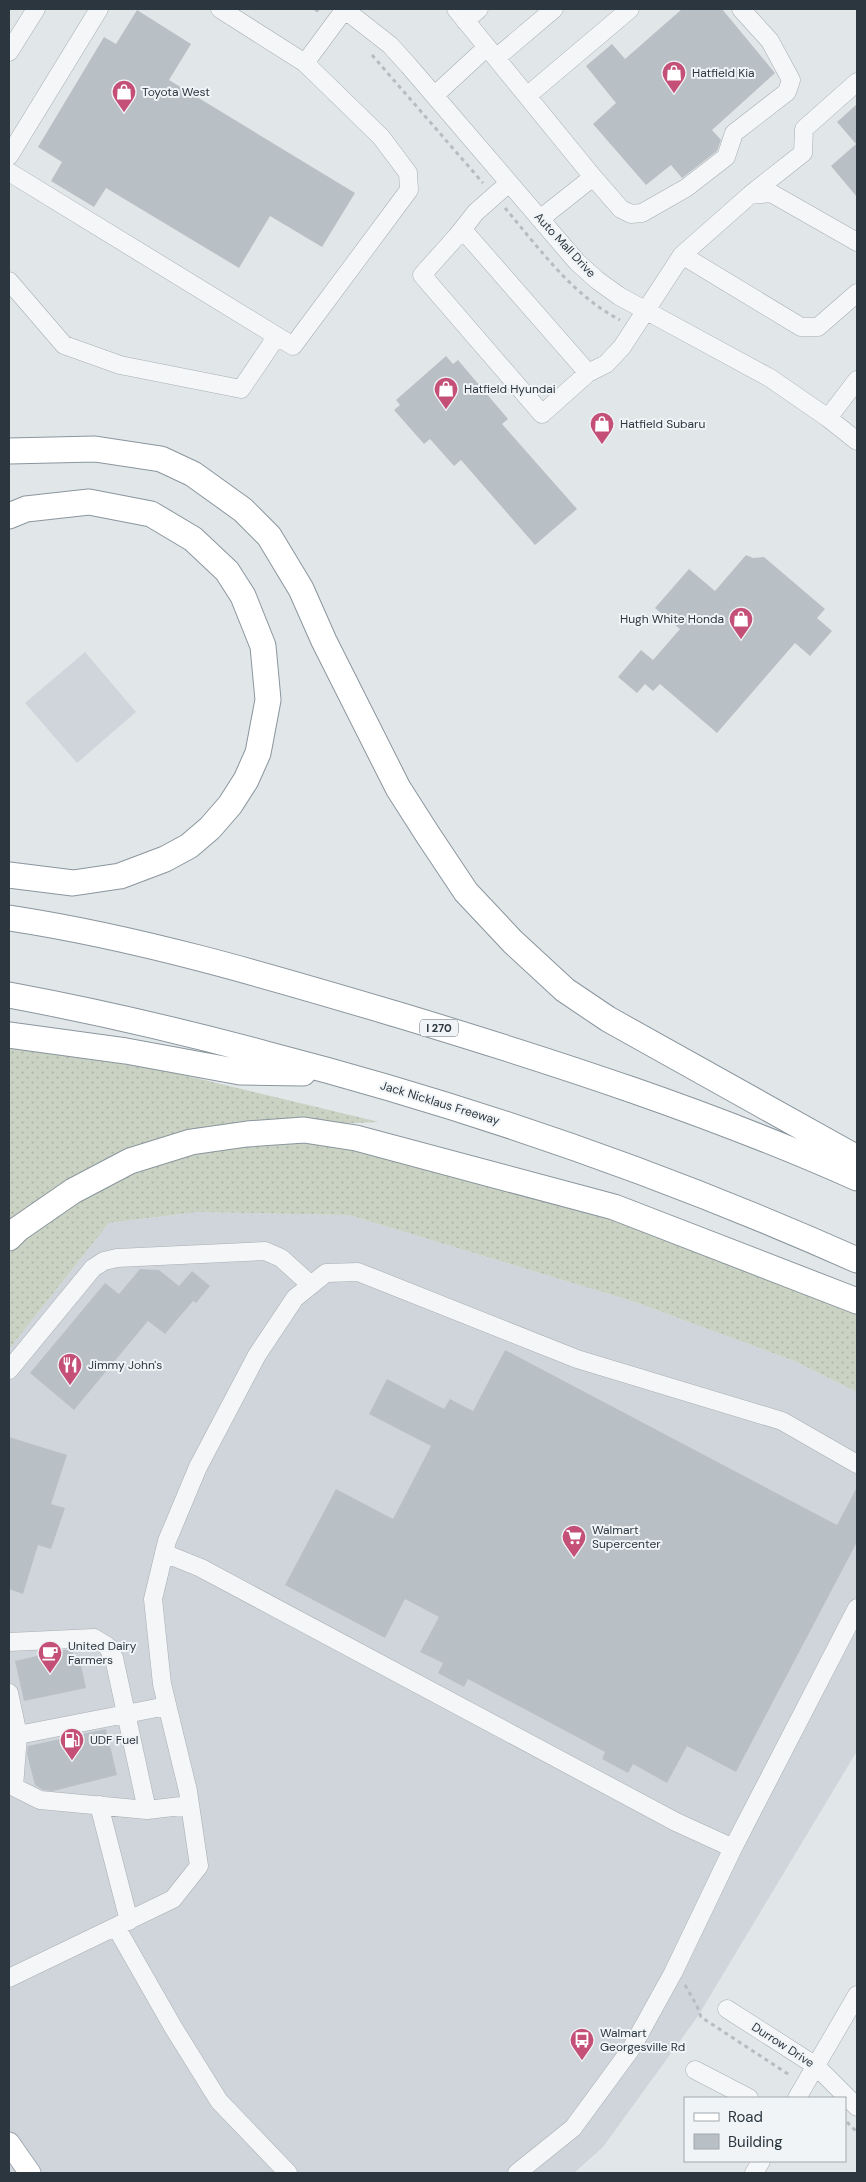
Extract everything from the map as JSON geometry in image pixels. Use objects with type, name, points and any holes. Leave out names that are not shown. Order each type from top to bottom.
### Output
[{"type":"highway","points":[[9,451],[96,449],[161,459],[193,474],[243,510],[269,536],[301,589],[324,641],[398,788],[466,892],[513,942],[565,990],[608,1018],[857,1158]]},
{"type":"highway","points":[[9,516],[26,509],[89,502],[151,514],[193,539],[227,572],[243,596],[263,646],[268,700],[258,753],[246,780],[230,805],[210,828],[189,846],[165,859],[120,876],[73,883],[9,875]]},
{"type":"highway","name":"I 270","points":[[9,918],[74,928],[290,983],[498,1045],[712,1119],[811,1157],[857,1178]]},
{"type":"highway","name":"Jack Nicklaus Freeway","points":[[9,995],[182,1032],[345,1074],[550,1139],[697,1193],[857,1260]]},
{"type":"highway","points":[[9,1035],[126,1050],[240,1072],[345,1074]]},
{"type":"highway","points":[[9,1238],[18,1228],[73,1191],[130,1161],[191,1142],[247,1134],[304,1130],[364,1140],[614,1207],[857,1301]]},
{"type":"main road","points":[[9,2143],[30,2173]]},
{"type":"street","points":[[9,52],[36,9]]},
{"type":"street","points":[[9,156],[99,9]]},
{"type":"street","points":[[9,172],[293,346],[410,190],[408,173],[381,137],[305,63],[220,9]]},
{"type":"street","points":[[305,63],[345,9]]},
{"type":"street","name":"Auto Mall Drive","points":[[345,9],[390,45],[577,262],[597,280],[619,296],[770,378],[828,418],[857,441]]},
{"type":"street","points":[[479,9],[461,15],[593,177],[621,209],[631,214],[642,213],[686,188],[726,157],[734,133],[787,92],[791,80],[770,41],[741,9]]},
{"type":"street","points":[[435,96],[554,9]]},
{"type":"street","points":[[527,96],[630,9]]},
{"type":"street","points":[[509,183],[476,212],[463,230],[422,275],[542,414],[588,373],[606,364],[622,348],[682,255],[750,195],[803,153],[804,129],[857,82]]},
{"type":"street","points":[[540,219],[593,177]]},
{"type":"street","points":[[750,195],[771,193],[857,242]]},
{"type":"street","points":[[463,230],[588,373]]},
{"type":"street","points":[[682,255],[801,327],[818,327],[857,293]]},
{"type":"street","points":[[9,281],[64,345],[120,365],[241,389],[277,336]]},
{"type":"street","points":[[828,418],[857,380]]},
{"type":"street","points":[[9,1370],[93,1268],[104,1261],[117,1258],[265,1251],[281,1258],[311,1285]]},
{"type":"street","points":[[9,1978],[173,1899],[199,1866],[190,1805],[162,1684],[153,1599],[164,1553],[198,1467],[256,1355],[295,1298],[326,1273],[358,1272],[577,1359],[782,1421],[857,1464]]},
{"type":"street","points":[[164,1553],[201,1568],[676,1822],[733,1848]]},
{"type":"street","points":[[517,2173],[573,2128],[632,2050],[673,1974],[733,1848],[857,1608]]},
{"type":"street","points":[[9,1642],[94,1638],[106,1646],[114,1658],[147,1810]]},
{"type":"street","points":[[9,1693],[18,1735],[14,1788],[40,1800],[147,1810],[190,1805]]},
{"type":"street","points":[[18,1735],[167,1706]]},
{"type":"street","points":[[99,1805],[123,1924],[174,2027],[219,2101],[288,2173]]},
{"type":"street","points":[[798,2097],[857,1995]]},
{"type":"street","name":"Durrow Drive","points":[[727,2009],[816,2066],[857,2107]]},
{"type":"street","points":[[695,2070],[747,2097]]},
{"type":"street","points":[[754,2173],[760,2162]]},
{"type":"path","points":[[846,2122],[857,2132]]},
{"type":"shaded area","points":[[85,652],[136,712],[77,763],[25,703]]},
{"type":"shaded area","points":[[197,1212],[349,1215],[635,1302],[792,1360],[857,1392],[857,1751],[698,2016],[603,2147],[574,2173],[9,2173],[9,1349],[109,1223]]},
{"type":"green space","points":[[9,1047],[163,1070],[379,1122],[212,1129],[9,1227]]},
{"type":"green space","points":[[274,1140],[340,1144],[568,1205],[740,1264],[857,1313],[857,1392],[792,1360],[635,1302],[349,1215],[197,1212],[109,1223],[9,1349],[9,1253],[68,1205],[141,1166],[205,1150]]},
{"type":"building","points":[[682,9],[722,9],[775,73],[712,130],[721,140],[717,151],[682,178],[671,165],[646,185],[593,124],[616,103],[586,66],[612,44],[625,59]]},
{"type":"building","points":[[137,10],[191,44],[169,80],[355,193],[322,247],[270,216],[239,268],[106,188],[94,207],[51,181],[62,162],[38,147],[104,37],[116,44]]},
{"type":"building","points":[[857,104],[857,197],[831,166],[856,144],[837,122]]},
{"type":"building","points":[[446,356],[453,364],[458,360],[508,419],[502,424],[577,509],[535,545],[461,460],[454,466],[430,439],[424,444],[394,410],[400,405],[396,400]]},
{"type":"building","points":[[746,555],[753,558],[764,557],[825,609],[817,618],[832,631],[810,656],[795,643],[717,733],[660,684],[653,691],[645,684],[637,693],[618,677],[641,650],[653,660],[680,629],[655,608],[689,569],[715,591]]},
{"type":"building","points":[[140,1269],[159,1270],[179,1286],[192,1271],[210,1286],[196,1303],[193,1301],[165,1334],[148,1321],[74,1410],[30,1373],[105,1283],[119,1294]]},
{"type":"building","name":"Walmart Supercenter","points":[[505,1350],[837,1525],[857,1487],[857,1542],[736,1772],[687,1746],[667,1783],[633,1764],[628,1773],[602,1759],[605,1752],[468,1679],[464,1687],[438,1673],[443,1663],[420,1652],[439,1617],[405,1599],[385,1638],[285,1585],[336,1489],[393,1519],[431,1446],[369,1414],[387,1379],[444,1409],[450,1399],[473,1411]]},
{"type":"building","points":[[9,1437],[67,1455],[51,1504],[65,1508],[51,1549],[38,1545],[23,1594],[9,1589]]},
{"type":"building","name":"United Dairy Farmers","points":[[62,1650],[72,1650],[74,1657],[79,1656],[86,1688],[24,1701],[15,1661]]},
{"type":"building","name":"UDF Fuel","points":[[106,1729],[117,1775],[53,1791],[43,1790],[35,1785],[27,1754],[28,1746]]},
{"type":"place","name":"Hatfield Kia","points":[[674,94]]},
{"type":"place","name":"Toyota West","points":[[124,113]]},
{"type":"place","name":"Hatfield Hyundai","points":[[446,410]]},
{"type":"place","name":"Hatfield Subaru","points":[[602,445]]},
{"type":"place","name":"Hugh White Honda","points":[[741,640]]},
{"type":"place","name":"Jimmy John's","points":[[70,1386]]},
{"type":"place","name":"Walmart Supercenter","points":[[574,1558]]},
{"type":"place","name":"United Dairy Farmers","points":[[50,1674]]},
{"type":"place","name":"UDF Fuel","points":[[72,1761]]},
{"type":"place","name":"Walmart Georgesville Rd","points":[[582,2061]]}]
